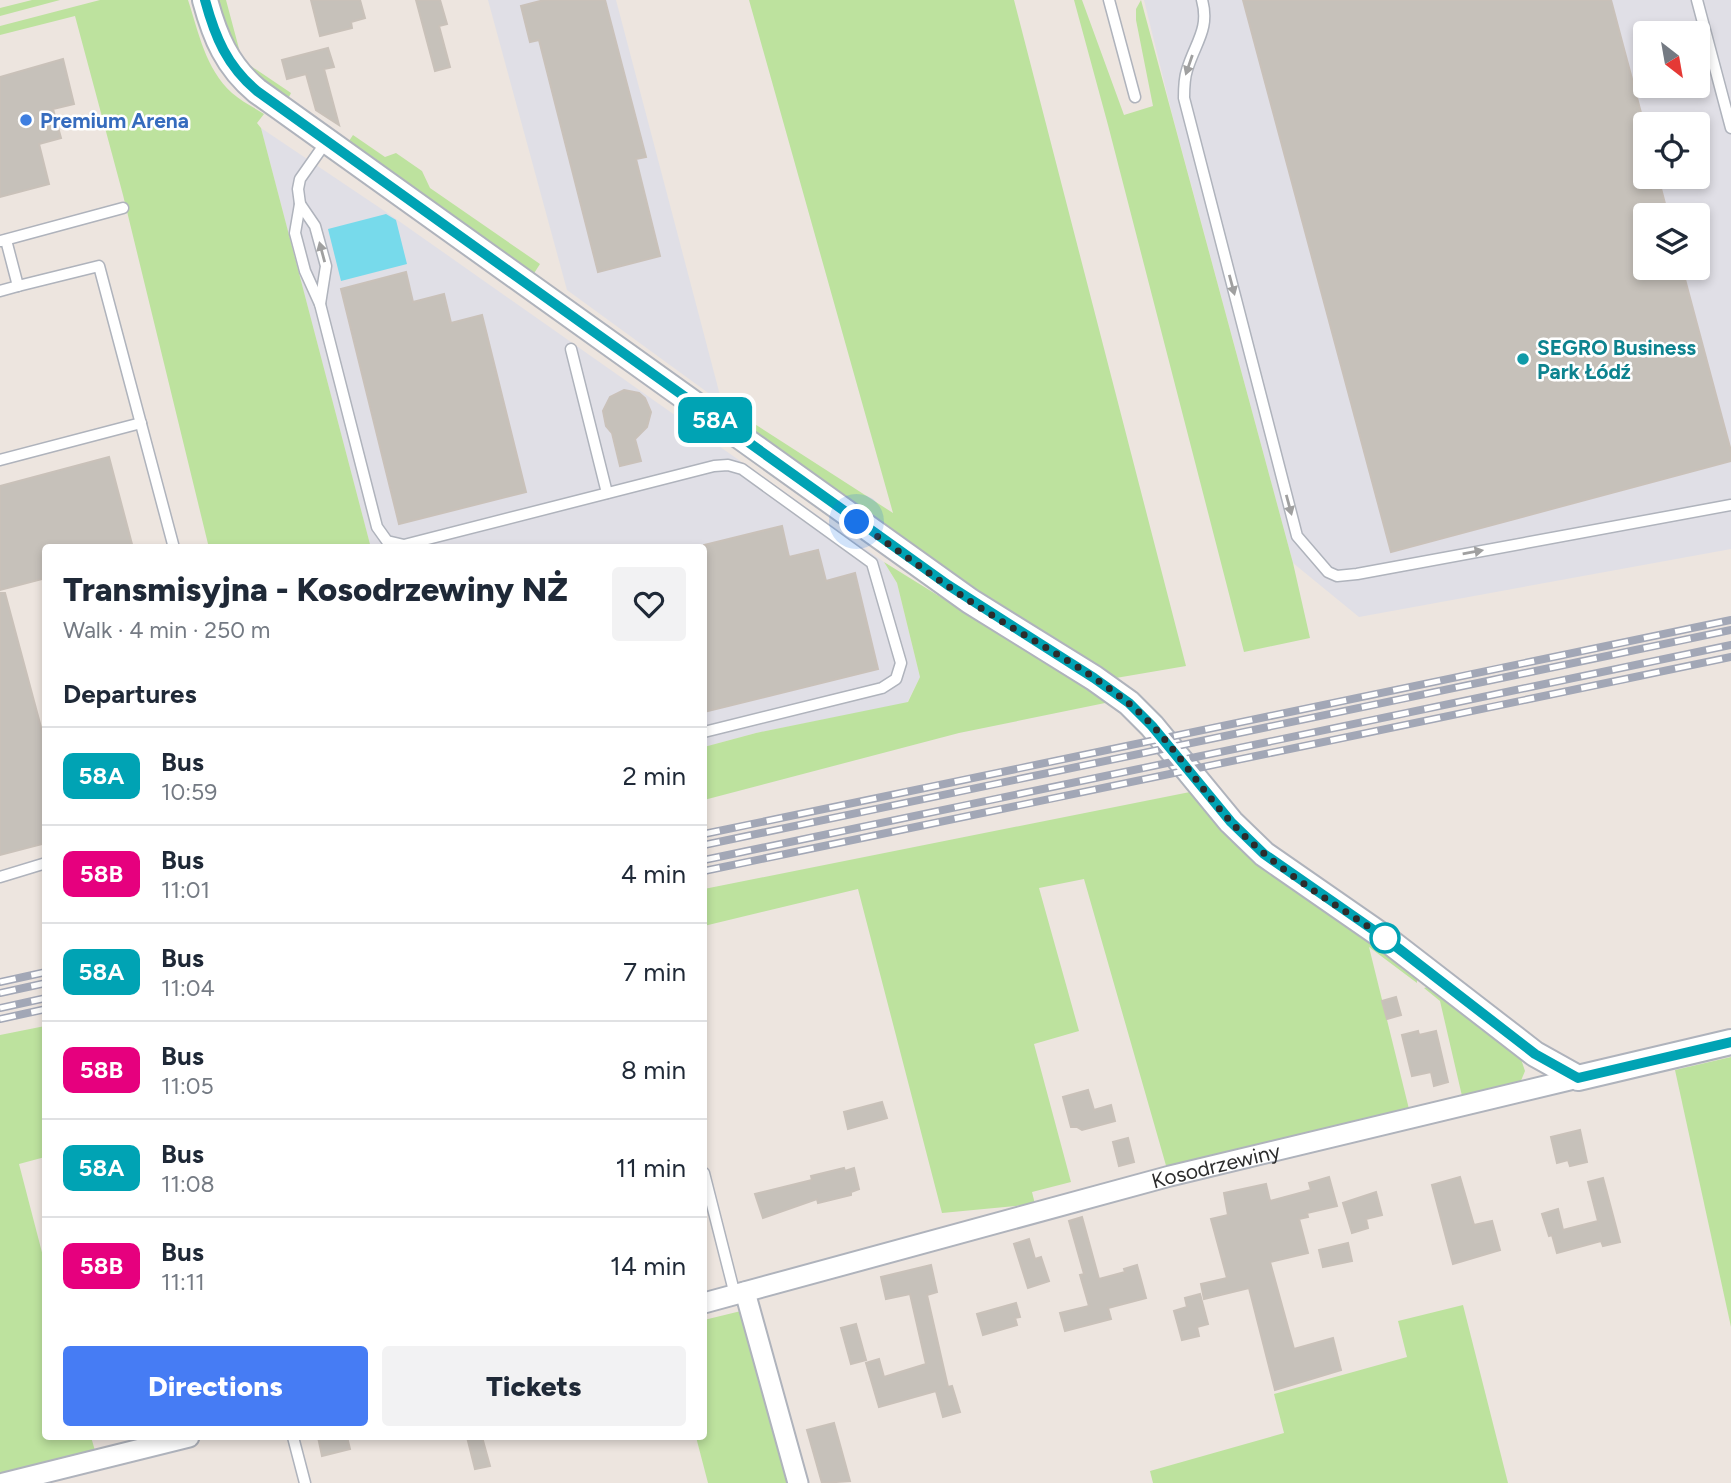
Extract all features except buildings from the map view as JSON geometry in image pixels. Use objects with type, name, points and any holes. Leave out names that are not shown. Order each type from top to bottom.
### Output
[{"type":"street","points":[[205,0],[219,43],[236,72],[257,91],[959,593],[1129,703],[1152,726],[1231,822],[1264,854],[1385,938],[1535,1054],[1578,1078]]},
{"type":"street","name":"Kosodrzewiny","points":[[707,1302],[1170,1176],[1731,1042]]},
{"type":"street","points":[[740,1293],[798,1483]]},
{"type":"street","points":[[4,1483],[177,1440]]},
{"type":"lane","points":[[1109,0],[1135,97]]},
{"type":"lane","points":[[1202,0],[1206,15],[1205,25],[1185,73],[1184,98],[1297,536],[1328,572],[1337,576],[1357,574],[1731,505]]},
{"type":"lane","points":[[1697,0],[1731,128]]},
{"type":"lane","points":[[320,304],[326,266],[315,226],[297,196],[300,179],[326,142]]},
{"type":"lane","points":[[300,204],[295,233],[305,271],[320,304],[377,527],[388,544]]},
{"type":"lane","points":[[18,286],[3,240],[123,208]]},
{"type":"lane","points":[[0,291],[99,266],[173,544]]},
{"type":"lane","points":[[571,349],[607,493]]},
{"type":"lane","points":[[0,460],[141,423]]},
{"type":"lane","points":[[408,544],[714,466],[728,465],[742,469],[865,556],[876,571],[901,663],[896,679],[890,685],[707,731]]},
{"type":"lane","points":[[0,877],[42,864]]},
{"type":"lane","points":[[707,1183],[740,1293]]},
{"type":"lane","points":[[294,1440],[305,1483]]},
{"type":"shaded area","points":[[488,0],[616,0],[722,403],[567,290]]},
{"type":"shaded area","name":"SEGRO Business Park Łódź","points":[[1144,0],[1731,0],[1731,549],[1359,617],[1293,563]]},
{"type":"shaded area","points":[[261,128],[386,212],[884,562],[897,583],[920,677],[907,703],[756,733],[707,746],[707,544],[370,544]]},
{"type":"green space","points":[[32,0],[60,0],[0,16],[0,8]]},
{"type":"green space","points":[[100,0],[188,0],[215,73],[232,93],[264,114],[257,123],[261,128],[370,544],[208,544],[123,195],[75,16],[0,35],[0,26]]},
{"type":"green space","points":[[216,0],[226,0],[242,60],[291,93],[287,101],[336,133],[273,94],[239,59]]},
{"type":"green space","points":[[749,0],[1014,0],[1186,666],[1110,679],[901,543],[728,417],[722,403],[893,513]]},
{"type":"green space","points":[[1074,0],[1082,0],[1124,115],[1153,106],[1136,20],[1136,9],[1141,0],[1293,563],[1310,638],[1244,652]]},
{"type":"green space","points":[[353,135],[385,157],[396,153],[422,171],[430,188],[540,264],[531,278],[347,144]]},
{"type":"green space","points":[[884,562],[1110,702],[959,733],[707,799],[707,746],[756,733],[908,702],[920,677],[897,583]]},
{"type":"green space","points":[[1190,792],[1240,845],[1417,976],[1417,983],[1369,947],[1409,1109],[1167,1169],[1084,879],[1039,888],[1079,1031],[1034,1044],[1071,1182],[1032,1192],[1035,1204],[942,1213],[858,889],[707,925],[707,888]]},
{"type":"green space","points":[[1430,986],[1521,1059],[1525,1071],[1520,1083],[1462,1096],[1440,1001],[1424,988]]},
{"type":"green space","points":[[42,1027],[42,1158],[19,1164],[42,1252],[42,1440],[92,1440],[96,1454],[0,1479],[0,1035]]},
{"type":"green space","points":[[1731,1057],[1731,1327],[1675,1070]]},
{"type":"green space","points":[[1463,1305],[1508,1483],[1153,1483],[1150,1471],[1284,1433],[1274,1394],[1407,1357],[1398,1321]]},
{"type":"green space","points":[[741,1311],[790,1483],[708,1483],[697,1440],[707,1440],[707,1319]]},
{"type":"water","points":[[386,214],[396,220],[407,264],[341,281],[328,229]]},
{"type":"railway","points":[[707,833],[1731,620]]},
{"type":"railway","points":[[707,844],[1731,630]]},
{"type":"railway","points":[[707,859],[1731,645]]},
{"type":"railway","points":[[707,870],[1731,657]]},
{"type":"railway","points":[[0,982],[42,973]]},
{"type":"railway","points":[[0,993],[42,984]]},
{"type":"railway","points":[[0,1008],[42,999]]},
{"type":"railway","points":[[0,1019],[42,1010]]},
{"type":"bus line","name":"58A","points":[[205,0],[212,27],[222,49],[236,72],[257,91],[970,601],[1094,678],[1129,703],[1152,726],[1231,822],[1264,854],[1385,938],[1535,1054],[1578,1078],[1731,1042]]},
{"type":"place","name":"Premium Arena","points":[[26,120]]},
{"type":"place","name":"SEGRO Business Park Łódź","points":[[1523,359]]},
{"type":"route","points":[[857,522],[970,601],[1094,678],[1129,703],[1152,726],[1246,838],[1286,870],[1385,938]]}]
